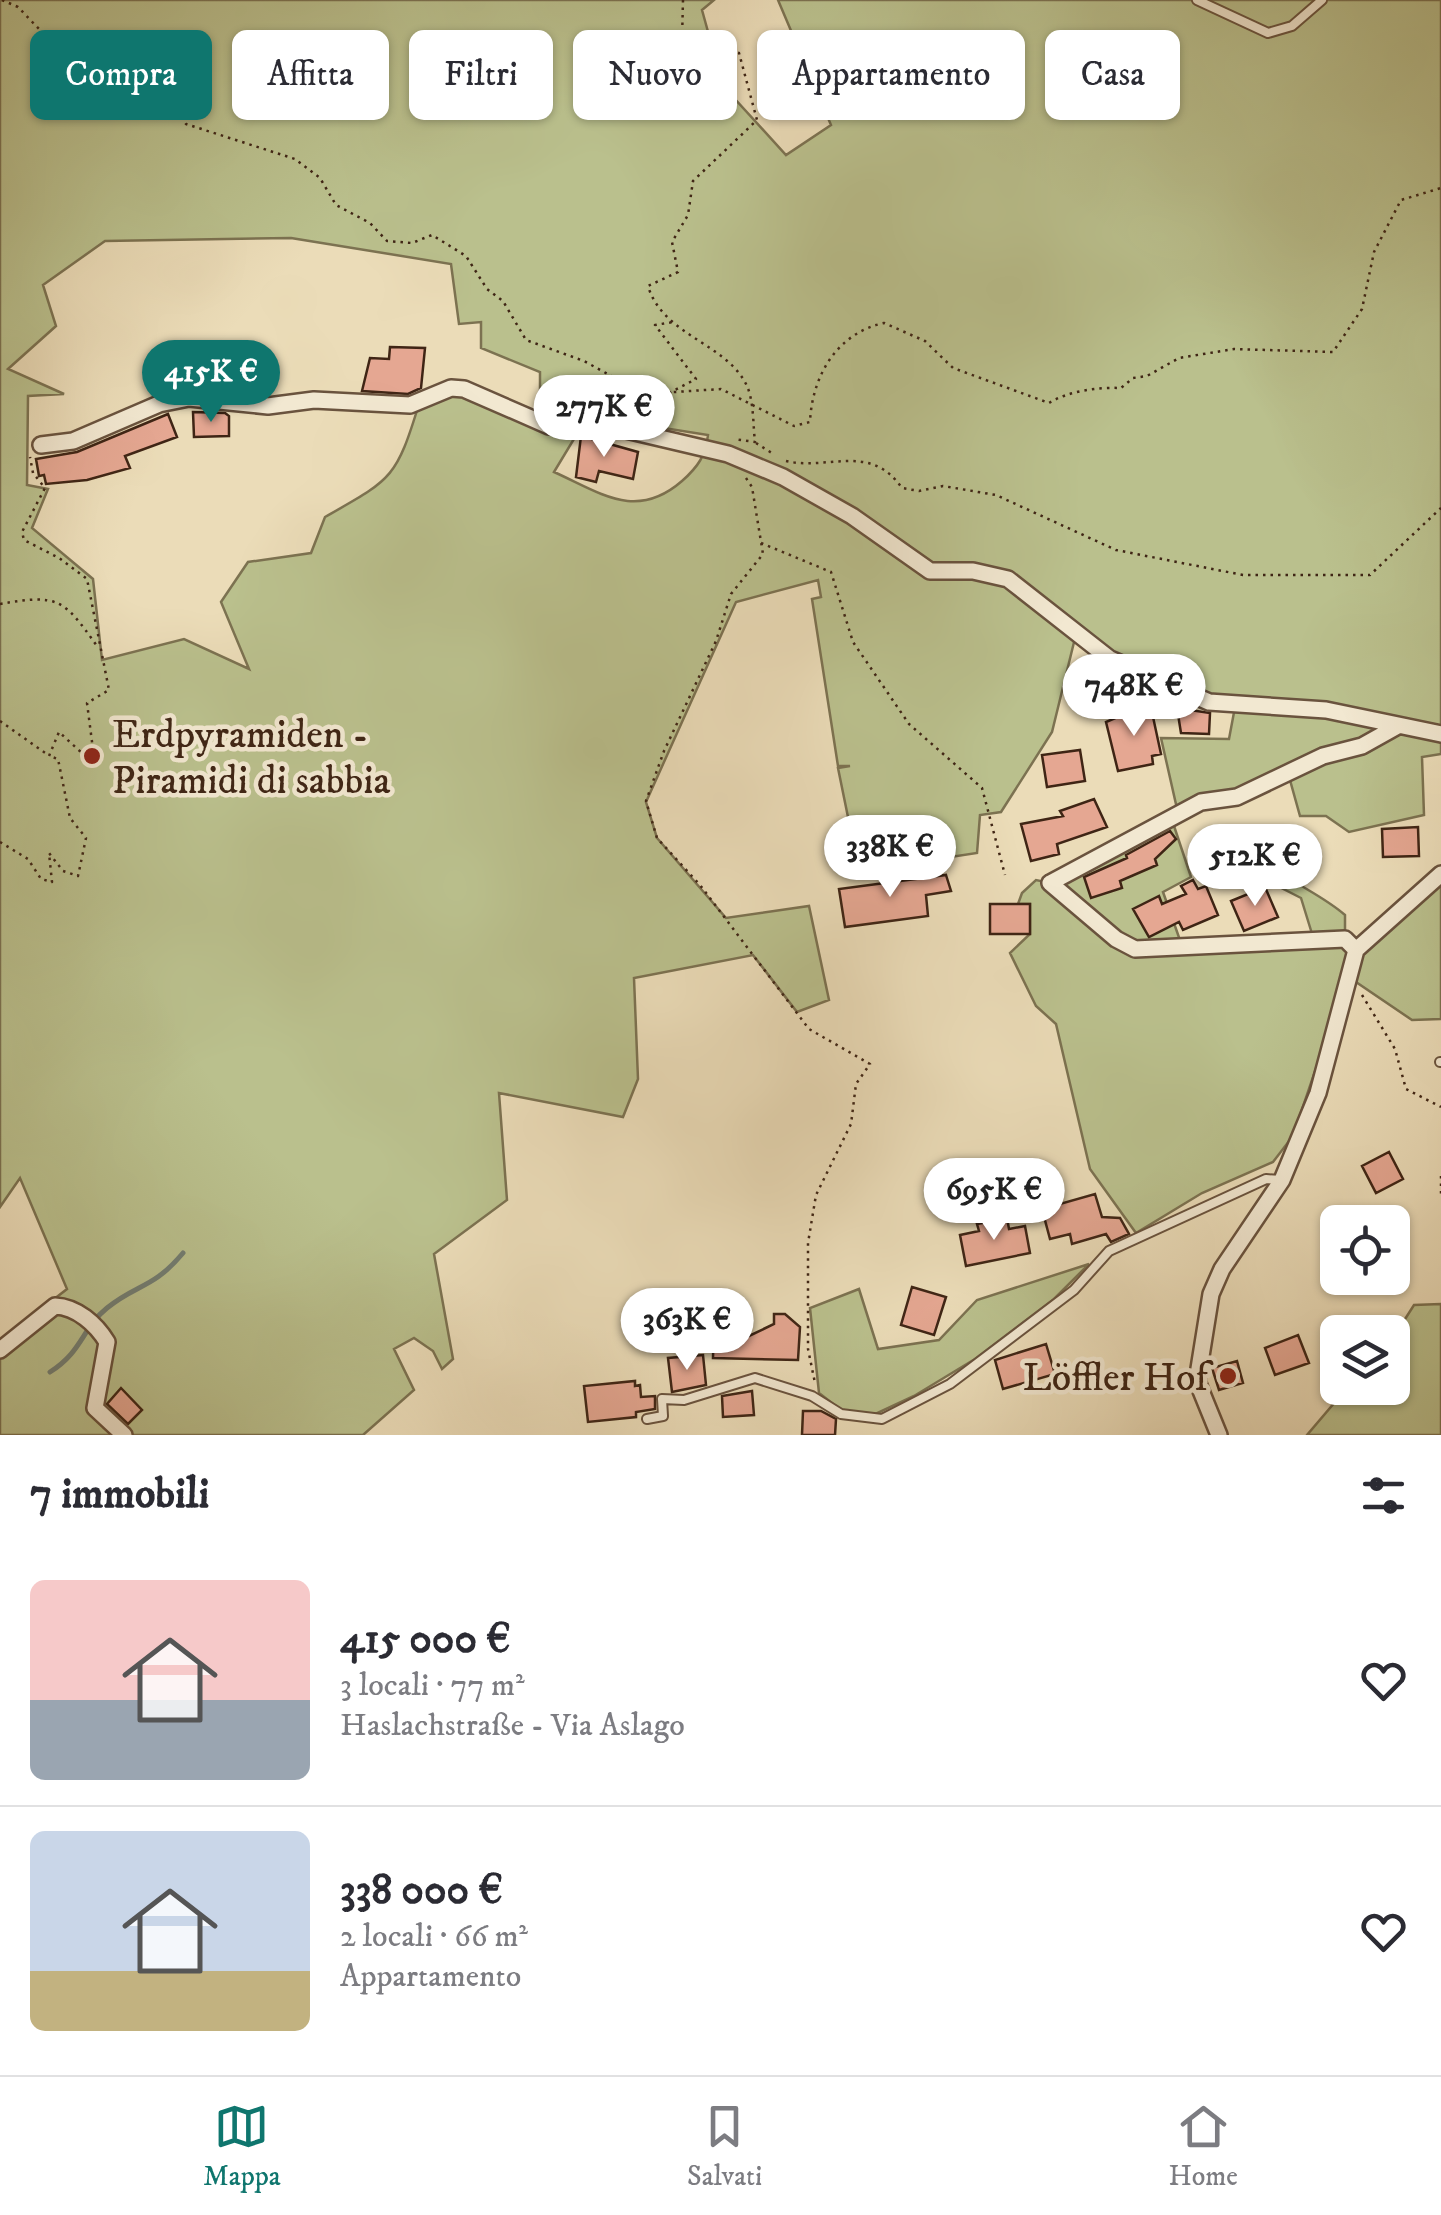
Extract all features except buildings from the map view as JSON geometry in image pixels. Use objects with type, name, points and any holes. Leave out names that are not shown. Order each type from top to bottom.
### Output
[{"type":"street","points":[[41,445],[73,441],[159,404],[190,398],[268,406],[314,400],[410,405],[452,388],[464,389],[560,428],[592,422],[728,454],[783,477],[852,516],[930,571],[973,571],[1008,578],[1110,660],[1210,702],[1326,710],[1441,734]]},
{"type":"street","points":[[1356,950],[1345,939],[1314,938],[1135,949],[1116,939],[1050,883],[1201,802],[1237,796],[1323,756],[1362,746],[1396,727]]},
{"type":"street","points":[[1219,1435],[1197,1381],[1211,1294],[1222,1269],[1282,1180],[1318,1093],[1356,950],[1400,906],[1441,874]]},
{"type":"street","points":[[0,1350],[55,1306],[68,1306],[107,1342],[95,1408],[124,1435]]},
{"type":"lane","points":[[1197,0],[1268,33],[1292,26],[1322,0]]},
{"type":"lane","points":[[646,1419],[664,1416],[662,1399],[684,1400],[755,1378],[812,1396],[841,1414],[882,1419],[950,1384],[1074,1290],[1109,1251],[1266,1179],[1282,1180]]},
{"type":"path","points":[[2,0],[18,6],[60,51],[170,104],[186,124],[295,159],[320,178],[336,205],[370,223],[387,242],[412,243],[432,236],[466,256],[488,289],[503,302],[526,340],[597,366],[636,391],[665,395],[721,389],[794,426],[810,422],[817,380],[828,361],[847,340],[884,323],[925,341],[953,368],[1049,404],[1060,396],[1120,388],[1133,378],[1146,376],[1179,358],[1234,349],[1333,352],[1362,309],[1374,252],[1401,200],[1441,188]]},
{"type":"path","points":[[683,0],[682,40],[739,53],[757,120],[693,181],[688,215],[672,242],[678,272],[648,286],[654,307],[720,356],[747,386],[755,442]]},
{"type":"path","points":[[665,395],[696,379],[656,325],[674,322]]},
{"type":"path","points":[[590,412],[636,391]]},
{"type":"path","points":[[728,454],[718,444],[726,437],[755,442],[780,459],[805,465],[817,459],[863,461],[891,472],[902,488],[943,486],[996,496],[1116,550],[1242,575],[1370,576],[1441,508]]},
{"type":"path","points":[[41,445],[30,455],[33,474],[44,488],[24,540],[59,558],[87,579],[108,690],[87,704],[96,764],[60,732],[49,756]]},
{"type":"path","points":[[744,476],[752,487],[762,554],[731,594],[716,642],[664,751],[646,802],[657,838],[709,896],[809,1029],[870,1064],[856,1084],[851,1124],[816,1194],[808,1244],[808,1348],[816,1380],[812,1396]]},
{"type":"path","points":[[760,542],[831,572],[853,642],[909,724],[982,788],[1005,875]]},
{"type":"path","points":[[0,604],[23,598],[54,599],[71,610],[98,647]]},
{"type":"path","points":[[0,722],[58,759],[70,818],[86,838],[78,876],[63,871],[49,853],[52,882],[0,842]]},
{"type":"path","points":[[1350,978],[1395,1049],[1406,1089],[1441,1108]]},
{"type":"path","points":[[1441,1176],[1441,1194]]},
{"type":"green space","points":[[0,0],[714,0],[702,10],[708,30],[573,30],[573,120],[737,120],[737,101],[786,155],[831,125],[829,120],[1025,120],[1025,30],[791,30],[778,0],[1441,0],[1441,754],[1422,757],[1424,815],[1349,832],[1326,816],[1300,816],[1288,773],[1178,813],[1161,738],[1229,739],[1235,707],[1209,702],[1076,634],[1052,732],[1001,812],[980,815],[977,853],[859,871],[838,768],[850,766],[838,766],[812,599],[821,597],[818,580],[736,602],[646,802],[657,838],[726,918],[809,906],[829,1000],[797,1012],[753,955],[634,978],[638,1079],[623,1117],[499,1093],[507,1200],[434,1254],[453,1359],[442,1369],[433,1351],[414,1338],[394,1349],[414,1390],[363,1435],[0,1435],[0,1341],[67,1289],[20,1178],[0,1207]],"holes":[[[291,238],[451,264],[459,324],[481,322],[481,348],[540,372],[540,395],[582,415],[708,435],[703,455],[693,471],[665,493],[634,501],[618,499],[554,472],[580,429],[452,390],[419,404],[397,463],[365,494],[325,517],[311,553],[248,562],[221,602],[249,669],[184,639],[102,660],[93,579],[32,528],[48,489],[27,485],[28,396],[64,394],[8,369],[56,326],[43,285],[105,241]]]},
{"type":"green space","points":[[1171,817],[1191,877],[1163,892],[1182,946],[1313,937],[1301,898],[1256,875],[1269,863],[1345,915],[1345,938],[1353,943],[1441,874],[1441,1019],[1412,1020],[1350,978],[1346,980],[1293,1136],[1273,1162],[1202,1193],[1136,1233],[1090,1169],[1056,1024],[1036,1006],[1010,953],[1030,934],[1030,904],[1018,904],[1022,893],[1036,880],[1050,883]]},
{"type":"green space","points":[[1089,1264],[1054,1299],[975,1359],[914,1396],[869,1417],[841,1410],[819,1393],[810,1308],[859,1289],[878,1349],[939,1340],[977,1300]]},
{"type":"green space","points":[[1441,1304],[1441,1435],[1307,1435],[1333,1405],[1410,1405],[1408,1315],[1414,1305]]},
{"type":"waterway","points":[[50,1372],[69,1356],[107,1308],[163,1273],[183,1253]]},
{"type":"place","name":"Erdpyramiden - Piramidi di sabbia","points":[[92,756]]},
{"type":"place","name":"Löffler Hof","points":[[1228,1376]]}]
